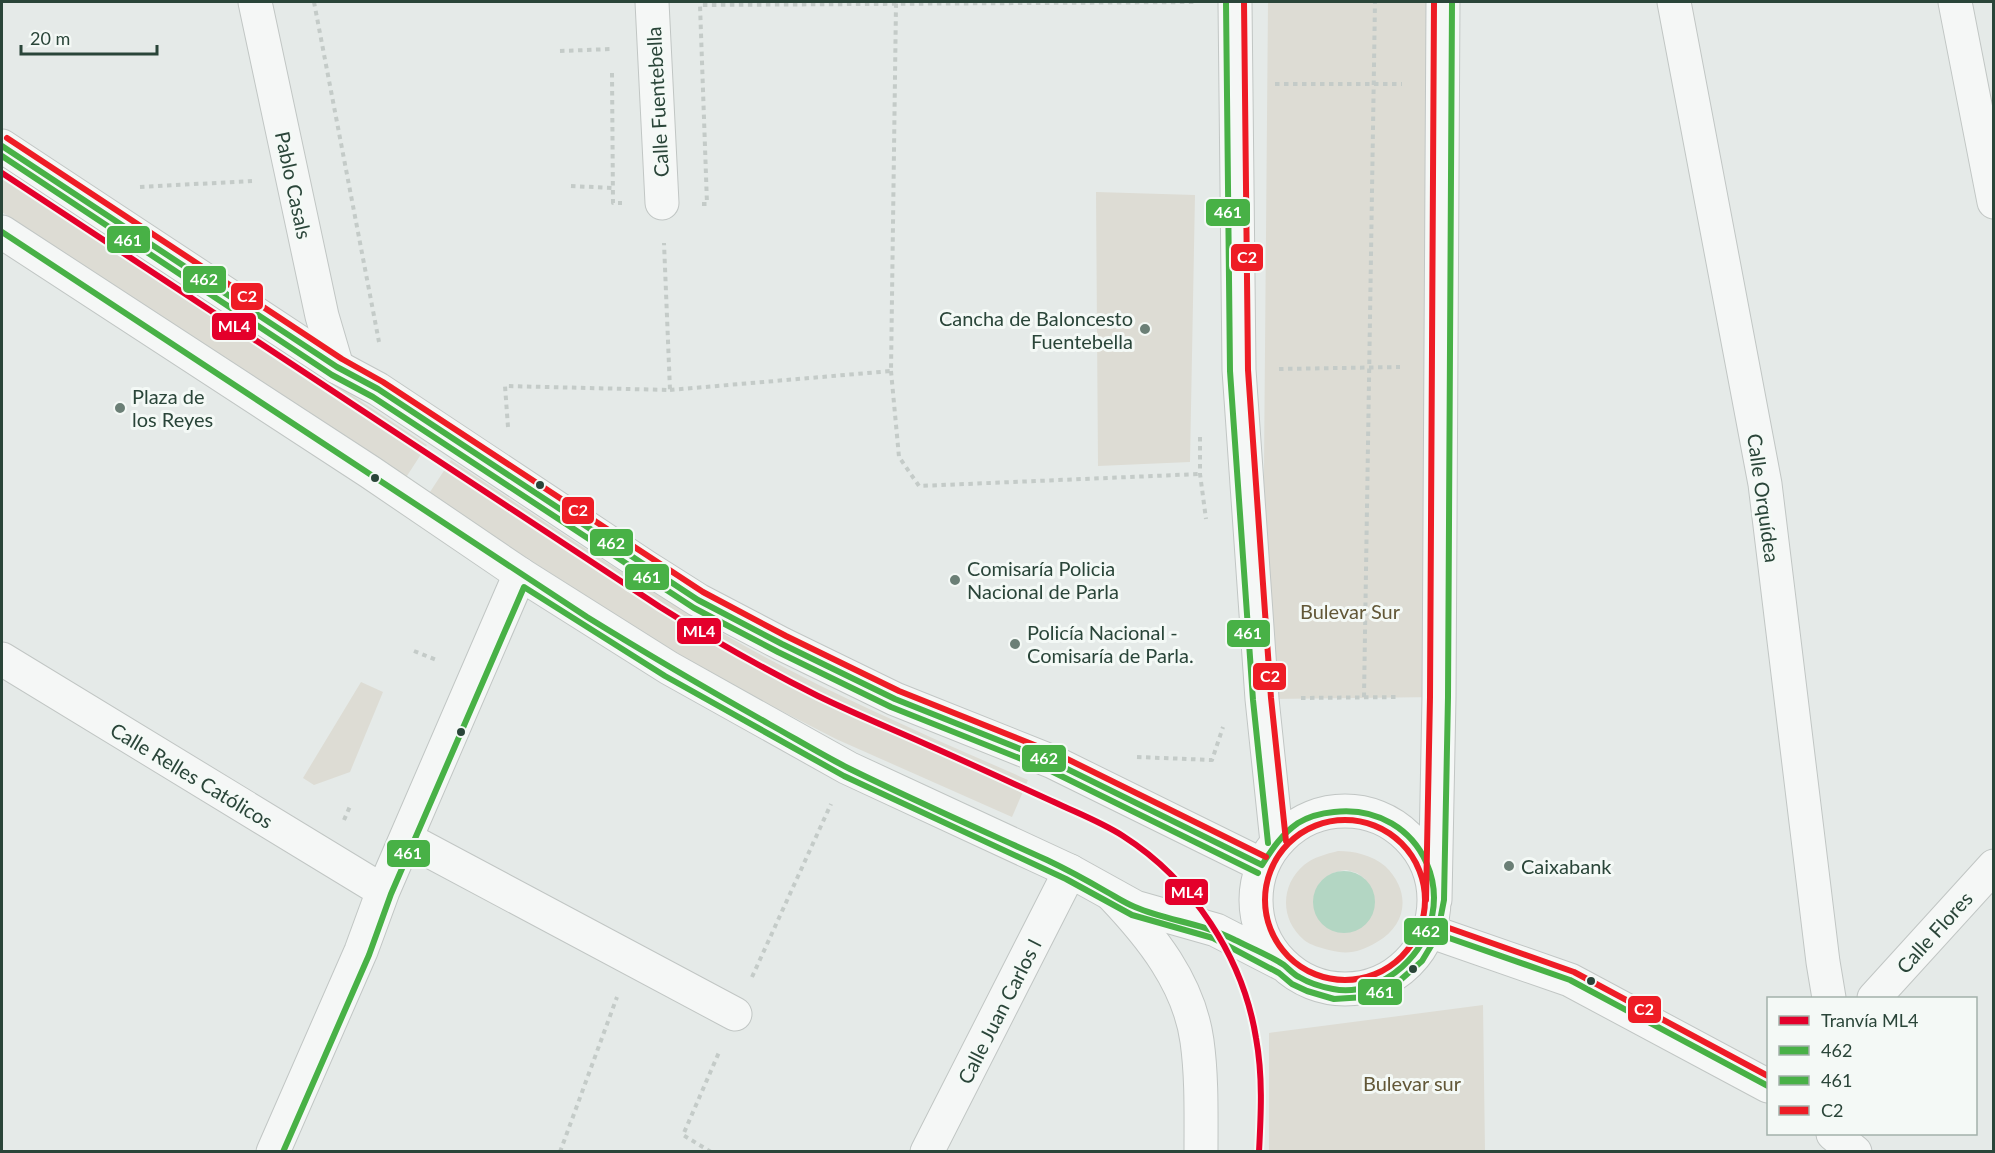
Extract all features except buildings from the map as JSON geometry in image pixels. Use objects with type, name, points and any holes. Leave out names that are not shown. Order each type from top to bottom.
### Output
[{"type":"street","name":"Pablo Casals","points":[[255,2],[322,316],[337,368]]},
{"type":"street","name":"Calle Fuentebella","points":[[652,2],[662,203]]},
{"type":"street","points":[[1235,2],[1239,370],[1262,699],[1270,854]]},
{"type":"street","points":[[1432,915],[1433,883],[1428,866],[1414,842],[1393,824],[1376,816],[1359,812],[1326,813],[1300,822],[1270,854],[1257,887],[1256,910],[1260,929],[1268,945],[1284,965],[1297,976],[1311,983],[1336,990],[1363,988],[1393,975],[1415,955],[1432,915],[1439,698],[1443,2]]},
{"type":"street","name":"Calle Orquídea","points":[[1674,2],[1765,484],[1822,962],[1829,997]]},
{"type":"street","points":[[1955,2],[1994,202]]},
{"type":"street","points":[[2,146],[337,368],[378,389],[698,600],[895,699],[1053,762],[1270,854]]},
{"type":"street","points":[[2,232],[370,472],[520,574],[669,668],[848,768],[1070,871],[1136,907],[1216,930],[1284,965]]},
{"type":"street","points":[[273,1152],[361,951],[383,891],[520,574]]},
{"type":"street","name":"Calle Relles Católicos","points":[[2,659],[383,891]]},
{"type":"street","points":[[407,839],[735,1014]]},
{"type":"street","name":"Calle Flores","points":[[1876,997],[1994,866]]},
{"type":"street","name":"Calle Juan Carlos I","points":[[927,1152],[1070,871]]},
{"type":"street","points":[[1112,895],[1137,921],[1162,954],[1174,975],[1192,1019],[1197,1051],[1202,1152]]},
{"type":"street","points":[[1432,915],[1570,980],[1767,1085]]},
{"type":"street","points":[[1834,1135],[1855,1152]]},
{"type":"path","points":[[314,2],[379,344]]},
{"type":"path","points":[[612,72],[613,203],[707,204],[700,5],[1198,2]]},
{"type":"path","points":[[1364,697],[1375,2]]},
{"type":"path","points":[[897,3],[891,371],[899,457],[919,486],[1200,474]]},
{"type":"path","points":[[612,60],[614,39]]},
{"type":"path","points":[[560,51],[612,49]]},
{"type":"path","points":[[1235,84],[1442,83]]},
{"type":"path","points":[[131,188],[257,181]]},
{"type":"path","points":[[571,186],[613,188]]},
{"type":"path","points":[[662,203],[670,390]]},
{"type":"path","points":[[1239,370],[1440,368]]},
{"type":"path","points":[[509,437],[505,386],[670,390],[891,371]]},
{"type":"path","points":[[1201,427],[1200,474],[1206,520]]},
{"type":"path","points":[[414,651],[439,662]]},
{"type":"path","points":[[1132,756],[1212,760],[1232,702],[1262,699],[1364,697],[1439,698]]},
{"type":"path","points":[[711,1152],[683,1135],[735,1014],[848,768]]},
{"type":"path","points":[[343,821],[351,804]]},
{"type":"path","points":[[560,1152],[631,959]]},
{"type":"green space","name":"Bulevar Sur","points":[[1268,2],[1429,2],[1439,697],[1262,699]]},
{"type":"green space","points":[[2,163],[427,445],[405,479],[2,212]]},
{"type":"green space","name":"Cancha de Baloncesto Fuentebella","points":[[1096,192],[1195,195],[1190,462],[1098,466]]},
{"type":"green space","points":[[451,460],[637,582],[752,650],[854,702],[1028,780],[1012,817],[836,739],[731,685],[674,652],[428,495]]},
{"type":"green space","points":[[361,682],[383,692],[350,772],[314,785],[303,778]]},
{"type":"green space","points":[[1338,851],[1369,856],[1380,862],[1393,876],[1402,896],[1400,917],[1395,926],[1377,942],[1354,952],[1336,952],[1306,942],[1290,923],[1287,913],[1287,892],[1296,873],[1312,860]],"holes":[[[1346,870],[1357,873],[1365,879],[1318,885],[1327,876],[1337,872]]]},
{"type":"green space","name":"Bulevar sur","points":[[1483,1005],[1485,1151],[1269,1151],[1269,1033]]},
{"type":"shaded area","points":[[1338,871],[1350,871],[1366,880],[1373,890],[1375,902],[1373,914],[1366,924],[1350,933],[1338,933],[1327,928],[1318,919],[1313,908],[1313,896],[1318,885],[1327,876]]},
{"type":"tram line","name":"ML4","points":[[2,173],[699,631],[818,696],[1098,822],[1148,854],[1192,898],[1226,950],[1239,978],[1249,1008],[1260,1066],[1259,1152]]},
{"type":"transit line","name":"461","points":[[1226,2],[1230,371],[1253,700],[1268,843]]},
{"type":"transit line","name":"C2","points":[[1244,2],[1248,370],[1271,698],[1286,841]]},
{"type":"transit line","name":"C2","points":[[1426,900],[1430,697],[1434,2]]},
{"type":"transit line","name":"461","points":[[283,1152],[369,955],[391,894],[524,587],[665,676],[844,776],[1066,879],[1132,915],[1213,938],[1279,973],[1292,984],[1307,991],[1334,999],[1365,997],[1397,983],[1422,961],[1437,936],[1444,900],[1448,697],[1452,2]]},
{"type":"transit line","name":"C2","points":[[7,138],[342,359],[383,382],[703,592],[786,636],[899,691],[1057,754],[1266,857]]},
{"type":"transit line","name":"462","points":[[2,146],[337,367],[378,389],[698,600],[895,699],[1053,762],[1262,865]]},
{"type":"transit line","name":"461","points":[[2,156],[332,375],[373,397],[694,608],[891,707],[1049,770],[1258,873]]},
{"type":"transit line","name":"462","points":[[2,232],[587,617],[700,685],[850,769],[1055,864],[1131,905],[1147,912],[1223,934],[1272,958],[1297,976],[1320,986],[1342,990],[1370,986],[1387,978],[1402,967],[1422,942],[1432,916],[1433,889],[1426,863],[1412,841],[1392,823],[1365,813],[1334,812],[1306,819],[1287,832],[1262,865]]},
{"type":"transit line","name":"C2","points":[[1345,820],[1376,826],[1402,843],[1419,869],[1425,900],[1419,931],[1402,957],[1376,974],[1345,980],[1314,974],[1288,957],[1271,931],[1265,900],[1271,869],[1288,843],[1314,826],[1345,820]]},
{"type":"transit line","name":"C2","points":[[1432,922],[1574,972],[1767,1075]]},
{"type":"transit line","name":"462","points":[[1429,931],[1570,980],[1767,1085]]},
{"type":"place","name":"Cancha de Baloncesto Fuentebella","points":[[1145,329]]},
{"type":"place","name":"Plaza de los Reyes","points":[[120,408]]},
{"type":"place","name":"Comisaría Policia Nacional de Parla","points":[[955,580]]},
{"type":"place","name":"Policía Nacional - Comisaría de Parla.","points":[[1015,644]]},
{"type":"place","name":"Caixabank","points":[[1509,866]]}]
